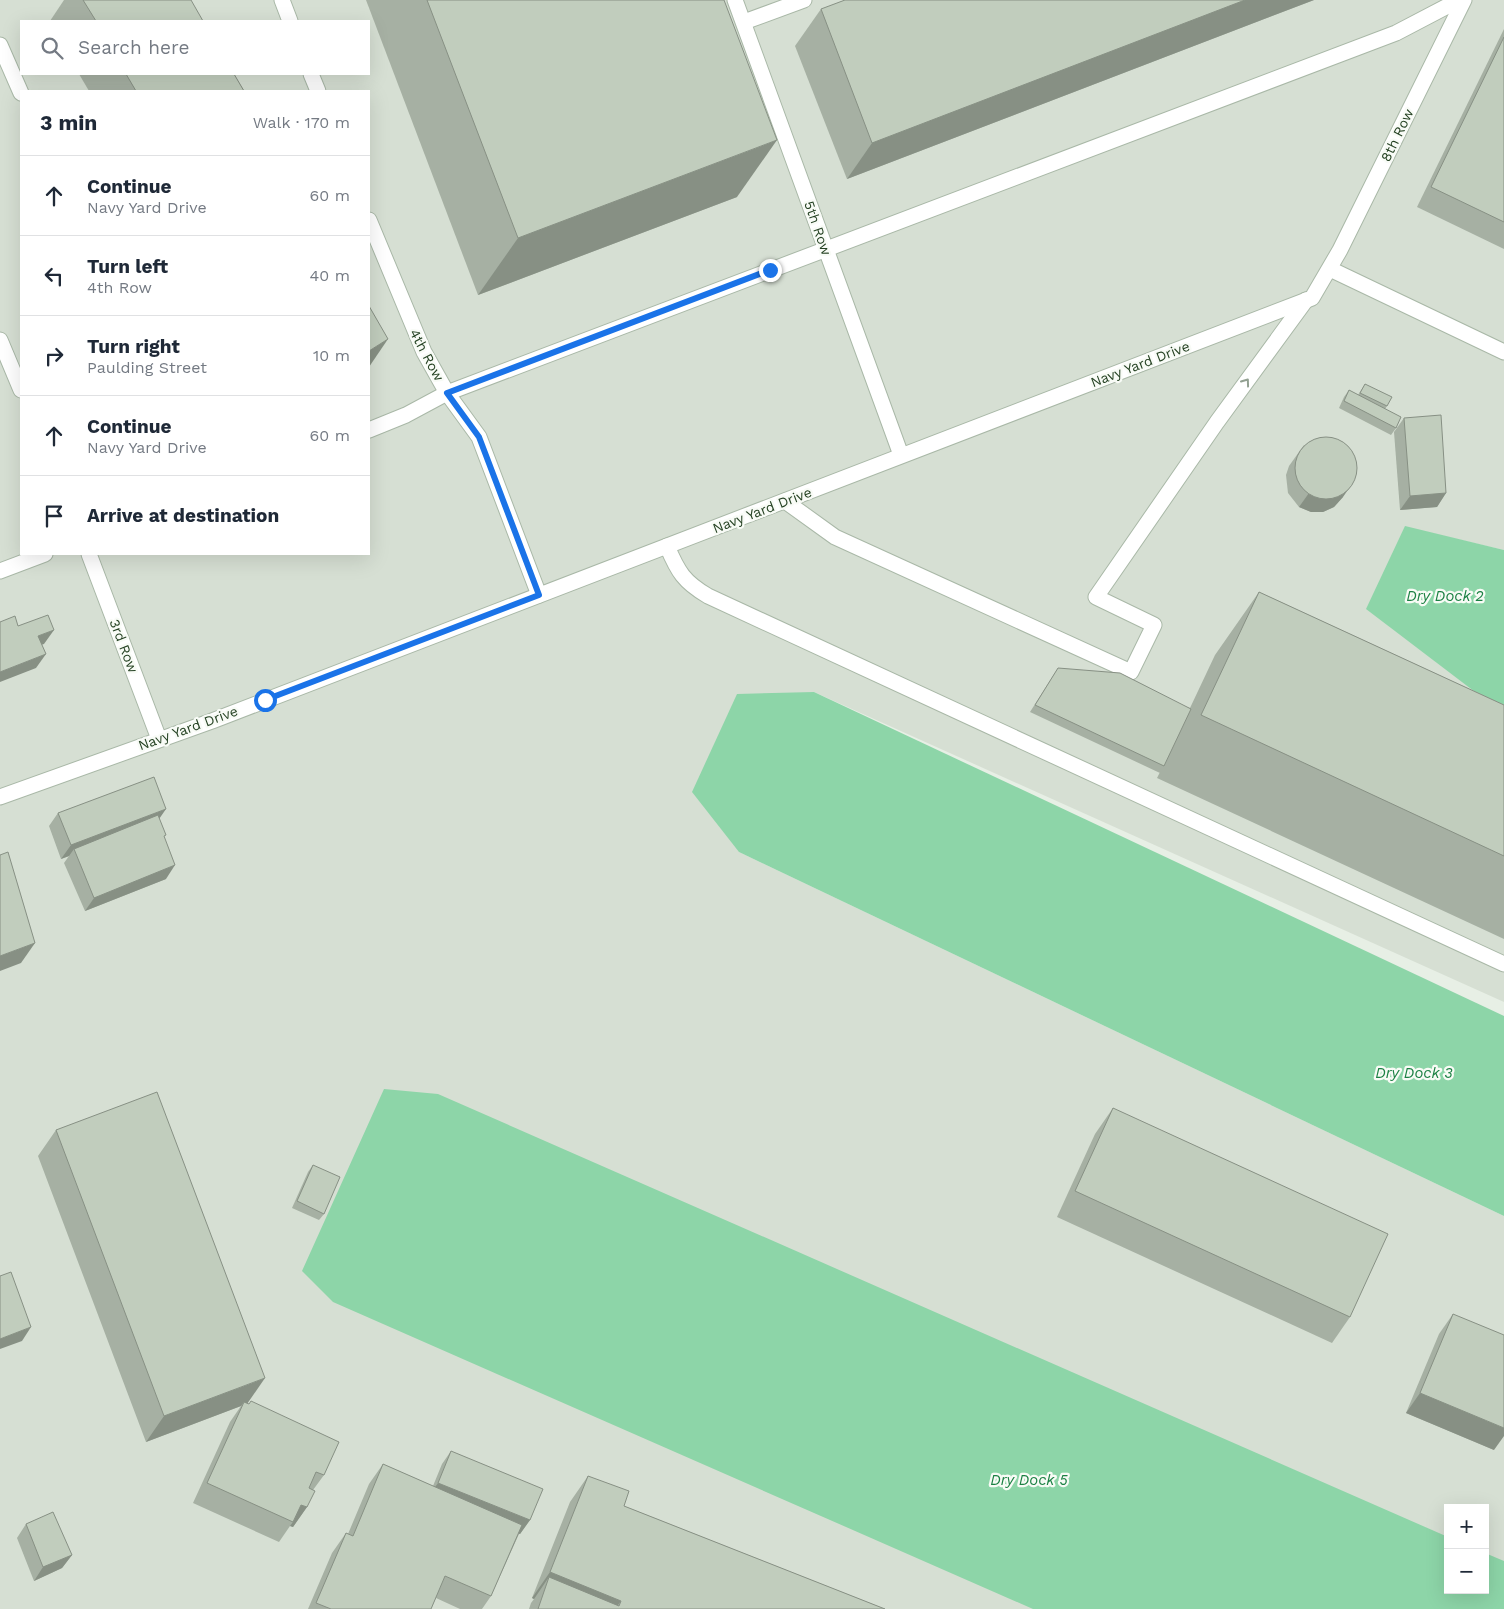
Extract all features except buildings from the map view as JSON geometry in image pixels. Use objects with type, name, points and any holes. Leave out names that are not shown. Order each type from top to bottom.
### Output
[{"type":"street","points":[[282,0],[290,20]]},
{"type":"street","name":"5th Row","points":[[735,0],[902,455]]},
{"type":"street","points":[[744,22],[804,0]]},
{"type":"street","points":[[370,430],[406,415],[447,393],[1396,32],[1459,0]]},
{"type":"street","name":"8th Row","points":[[1330,269],[1464,0]]},
{"type":"street","points":[[0,45],[20,91]]},
{"type":"street","points":[[311,75],[318,90]]},
{"type":"street","name":"4th Row","points":[[370,223],[411,326],[447,393],[479,437],[539,595]]},
{"type":"street","points":[[1330,269],[1504,352]]},
{"type":"street","name":"Navy Yard Drive","points":[[0,797],[212,721],[1312,298],[1330,269]]},
{"type":"street","points":[[785,501],[834,537],[1131,672],[1154,625],[1096,597],[1306,300]]},
{"type":"street","points":[[0,340],[20,388]]},
{"type":"street","points":[[667,546],[681,576],[694,588],[708,596],[1504,964]]},
{"type":"street","points":[[0,571],[42,555]]},
{"type":"street","name":"3rd Row","points":[[89,555],[159,739]]},
{"type":"shaded area","points":[[0,0],[1504,0],[1504,550],[1405,527],[1504,714],[1504,1002],[814,692],[739,852],[1504,1216],[1504,1609],[0,1609]]},
{"type":"water","name":"Dry Dock 2","points":[[1405,526],[1504,550],[1504,714],[1366,609]]},
{"type":"water","name":"Dry Dock 3","points":[[814,692],[1504,1016],[1504,1216],[739,852],[692,792],[737,694]]},
{"type":"water","name":"Dry Dock 5","points":[[384,1089],[438,1094],[1444,1535],[1444,1594],[1489,1594],[1489,1555],[1504,1561],[1504,1609],[1033,1609],[333,1302],[302,1271]]},
{"type":"route","points":[[265,700],[539,595],[479,437],[447,393],[770,270]]}]
